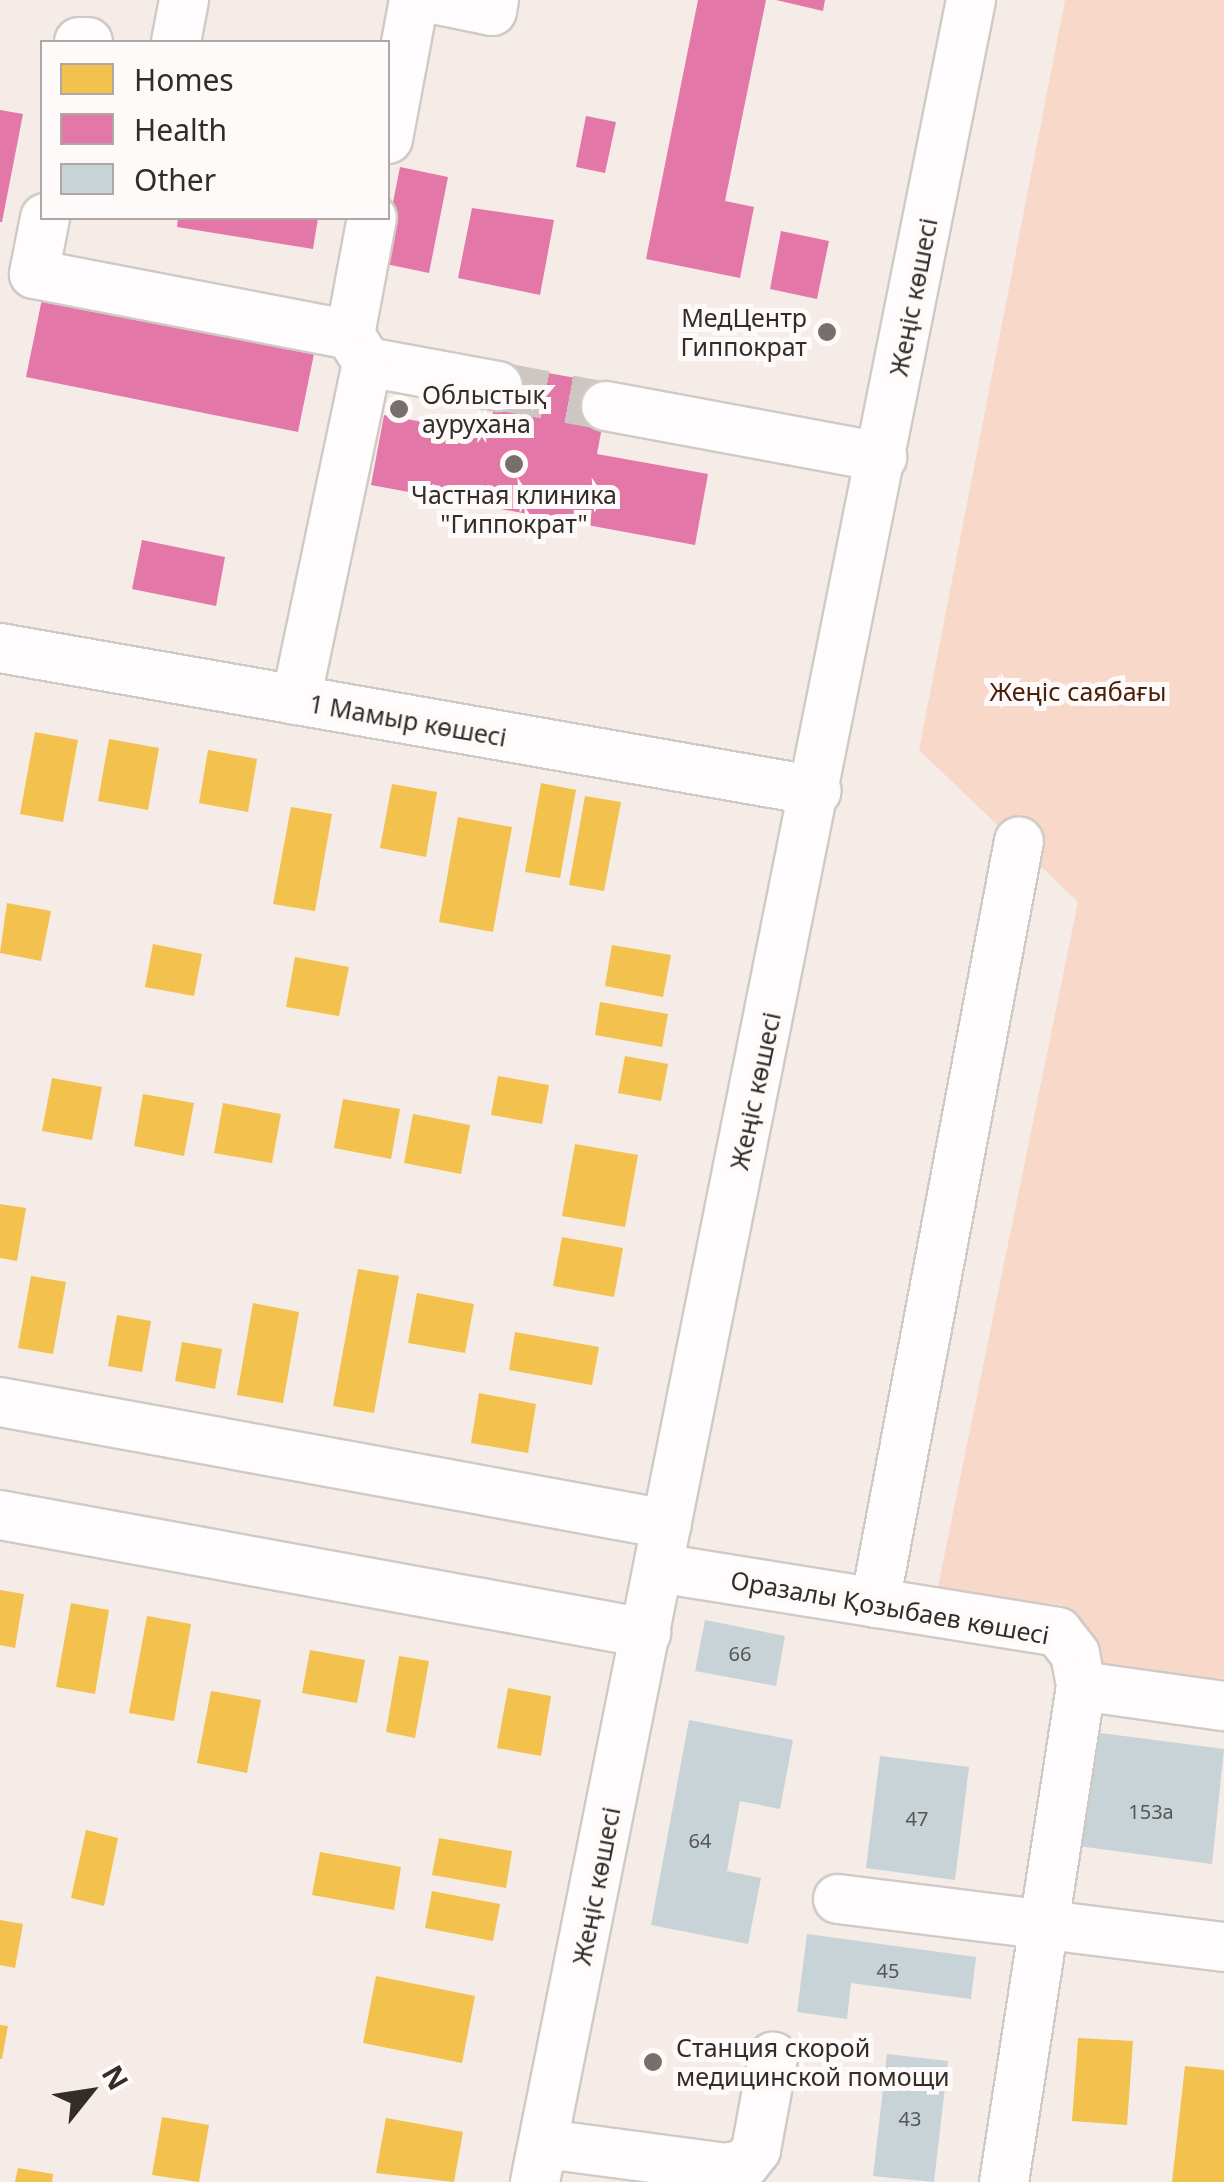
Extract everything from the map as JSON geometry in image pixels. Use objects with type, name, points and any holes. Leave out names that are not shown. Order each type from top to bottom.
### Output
[{"type":"street","points":[[176,40],[184,0]]},
{"type":"street","points":[[390,114],[414,0]]},
{"type":"street","points":[[438,0],[492,11],[494,0]]},
{"type":"street","name":"Жеңіс көшесі","points":[[540,2163],[971,0]]},
{"type":"street","points":[[45,220],[34,274],[358,348],[498,386]]},
{"type":"street","points":[[296,700],[358,348],[372,220]]},
{"type":"street","points":[[606,406],[882,458]]},
{"type":"street","name":"1 Мамыр көшесі","points":[[0,648],[816,791]]},
{"type":"street","points":[[875,1603],[1019,841]]},
{"type":"street","name":"Оразалы Қозыбаев көшесі","points":[[0,1402],[663,1546],[875,1603],[1058,1632],[1075,1654],[1081,1686],[1004,2182]]},
{"type":"street","points":[[0,1515],[646,1633]]},
{"type":"street","points":[[1081,1686],[1224,1706]]},
{"type":"street","points":[[838,1899],[1224,1948]]},
{"type":"street","points":[[540,2163],[726,2168],[745,2164],[756,2150],[774,2057]]},
{"type":"green space","name":"Жеңіс саябағы","points":[[1065,0],[1224,0],[1224,1677],[1213,1684],[1104,1667],[1086,1626],[1062,1605],[937,1591],[1078,902],[919,750]]},
{"type":"building: Homes","points":[[35,732],[78,740],[63,822],[20,814]]},
{"type":"building: Homes","points":[[109,739],[159,748],[148,810],[98,801]]},
{"type":"building: Homes","points":[[208,750],[257,759],[248,812],[199,803]]},
{"type":"building: Homes","points":[[541,783],[576,790],[560,878],[525,872]]},
{"type":"building: Homes","points":[[392,784],[437,792],[426,857],[380,848]]},
{"type":"building: Homes","points":[[585,796],[621,802],[604,891],[569,885]]},
{"type":"building: Homes","points":[[291,807],[332,814],[315,911],[273,904]]},
{"type":"building: Homes","points":[[458,817],[512,827],[493,932],[439,922]]},
{"type":"building: Homes","points":[[7,903],[51,911],[41,961],[0,953]]},
{"type":"building: Homes","points":[[153,944],[202,954],[194,996],[145,987]]},
{"type":"building: Homes","points":[[612,945],[671,955],[663,997],[605,986]]},
{"type":"building: Homes","points":[[295,957],[349,967],[339,1016],[286,1007]]},
{"type":"building: Homes","points":[[600,1002],[668,1014],[662,1047],[595,1035]]},
{"type":"building: Homes","points":[[625,1056],[668,1064],[661,1101],[618,1093]]},
{"type":"building: Homes","points":[[498,1076],[549,1085],[542,1124],[491,1115]]},
{"type":"building: Homes","points":[[52,1078],[102,1087],[92,1140],[42,1131]]},
{"type":"building: Homes","points":[[143,1094],[194,1103],[184,1156],[134,1146]]},
{"type":"building: Homes","points":[[343,1099],[400,1109],[391,1159],[334,1148]]},
{"type":"building: Homes","points":[[223,1103],[281,1114],[272,1163],[214,1153]]},
{"type":"building: Homes","points":[[413,1114],[470,1125],[461,1174],[404,1163]]},
{"type":"building: Homes","points":[[575,1144],[638,1155],[625,1227],[562,1216]]},
{"type":"building: Homes","points":[[0,1204],[26,1208],[17,1261],[0,1258]]},
{"type":"building: Homes","points":[[562,1237],[623,1248],[614,1297],[553,1286]]},
{"type":"building: Homes","points":[[358,1269],[399,1276],[374,1413],[333,1406]]},
{"type":"building: Homes","points":[[31,1276],[66,1282],[53,1354],[18,1348]]},
{"type":"building: Homes","points":[[417,1293],[474,1304],[465,1353],[408,1343]]},
{"type":"building: Homes","points":[[253,1303],[299,1312],[283,1403],[237,1395]]},
{"type":"building: Homes","points":[[117,1315],[151,1321],[142,1372],[108,1366]]},
{"type":"building: Homes","points":[[515,1332],[599,1347],[592,1385],[509,1370]]},
{"type":"building: Homes","points":[[182,1342],[222,1349],[215,1389],[175,1381]]},
{"type":"building: Homes","points":[[479,1393],[536,1404],[528,1453],[471,1443]]},
{"type":"building: Homes","points":[[0,1590],[24,1594],[15,1648],[0,1645]]},
{"type":"building: Homes","points":[[71,1603],[109,1610],[95,1694],[56,1687]]},
{"type":"building: Homes","points":[[147,1616],[191,1624],[174,1721],[129,1713]]},
{"type":"building: Homes","points":[[310,1650],[365,1660],[357,1703],[302,1693]]},
{"type":"building: Homes","points":[[399,1656],[429,1661],[415,1738],[386,1732]]},
{"type":"building: Homes","points":[[508,1688],[551,1696],[541,1756],[497,1748]]},
{"type":"building: Homes","points":[[211,1691],[261,1700],[247,1773],[197,1763]]},
{"type":"building: Homes","points":[[86,1830],[118,1838],[104,1906],[71,1898]]},
{"type":"building: Homes","points":[[439,1838],[512,1851],[506,1888],[432,1875]]},
{"type":"building: Homes","points":[[320,1852],[401,1867],[394,1910],[312,1895]]},
{"type":"building: Homes","points":[[432,1891],[500,1904],[493,1941],[425,1928]]},
{"type":"building: Homes","points":[[0,1920],[23,1924],[15,1968],[0,1965]]},
{"type":"building: Homes","points":[[376,1976],[475,1996],[462,2063],[363,2043]]},
{"type":"building: Homes","points":[[0,2025],[8,2026],[2,2059],[0,2059]]},
{"type":"building: Homes","points":[[1078,2038],[1133,2041],[1127,2125],[1072,2121]]},
{"type":"building: Homes","points":[[1185,2066],[1224,2070],[1224,2182],[1172,2182]]},
{"type":"building: Homes","points":[[162,2117],[209,2125],[199,2182],[152,2175]]},
{"type":"building: Homes","points":[[386,2118],[463,2132],[454,2182],[376,2173]]},
{"type":"building: Homes","points":[[18,2168],[53,2174],[52,2182],[15,2182]]},
{"type":"building: Health","points":[[698,0],[766,0],[725,201],[754,207],[740,278],[646,259]]},
{"type":"building: Health","points":[[776,0],[825,0],[823,11]]},
{"type":"building: Health","points":[[0,110],[23,114],[2,222],[0,222]]},
{"type":"building: Health","points":[[586,116],[616,122],[605,173],[576,167]]},
{"type":"building: Health","points":[[400,167],[448,177],[429,273],[381,263]]},
{"type":"building: Health","points":[[472,208],[554,220],[540,295],[458,278]]},
{"type":"building: Health","points":[[178,220],[318,220],[313,249],[177,227]]},
{"type":"building: Health","points":[[781,231],[829,241],[817,299],[770,289]]},
{"type":"building: Health","points":[[42,299],[314,354],[298,432],[26,377]]},
{"type":"building: Health","name":"Частная клиника \"Гиппократ\"","points":[[502,365],[610,384],[597,454],[708,474],[695,545],[371,485],[384,415],[489,434]]},
{"type":"building: Health","points":[[142,540],[225,557],[216,606],[132,589]]},
{"type":"building: Other","points":[[705,1620],[785,1636],[776,1686],[695,1671]]},
{"type":"building: Other","points":[[689,1720],[793,1740],[780,1809],[740,1801],[727,1871],[761,1878],[748,1944],[651,1925]]},
{"type":"building: Other","points":[[1093,1732],[1224,1749],[1212,1864],[1078,1846]]},
{"type":"building: Other","points":[[880,1756],[969,1767],[955,1880],[866,1868]]},
{"type":"building: Other","points":[[807,1934],[976,1957],[971,1999],[851,1983],[847,2019],[797,2012]]},
{"type":"building: Other","points":[[887,2054],[948,2061],[934,2182],[873,2176]]},
{"type":"tunnel","points":[[498,386],[606,406]]},
{"type":"place","name":"МедЦентр Гиппократ","points":[[827,332]]},
{"type":"place","name":"Облыстық аурухана","points":[[399,409]]},
{"type":"place","name":"Частная клиника \"Гиппократ\"","points":[[514,464]]},
{"type":"place","name":"Станция скорой медицинской помощи","points":[[653,2062]]}]
